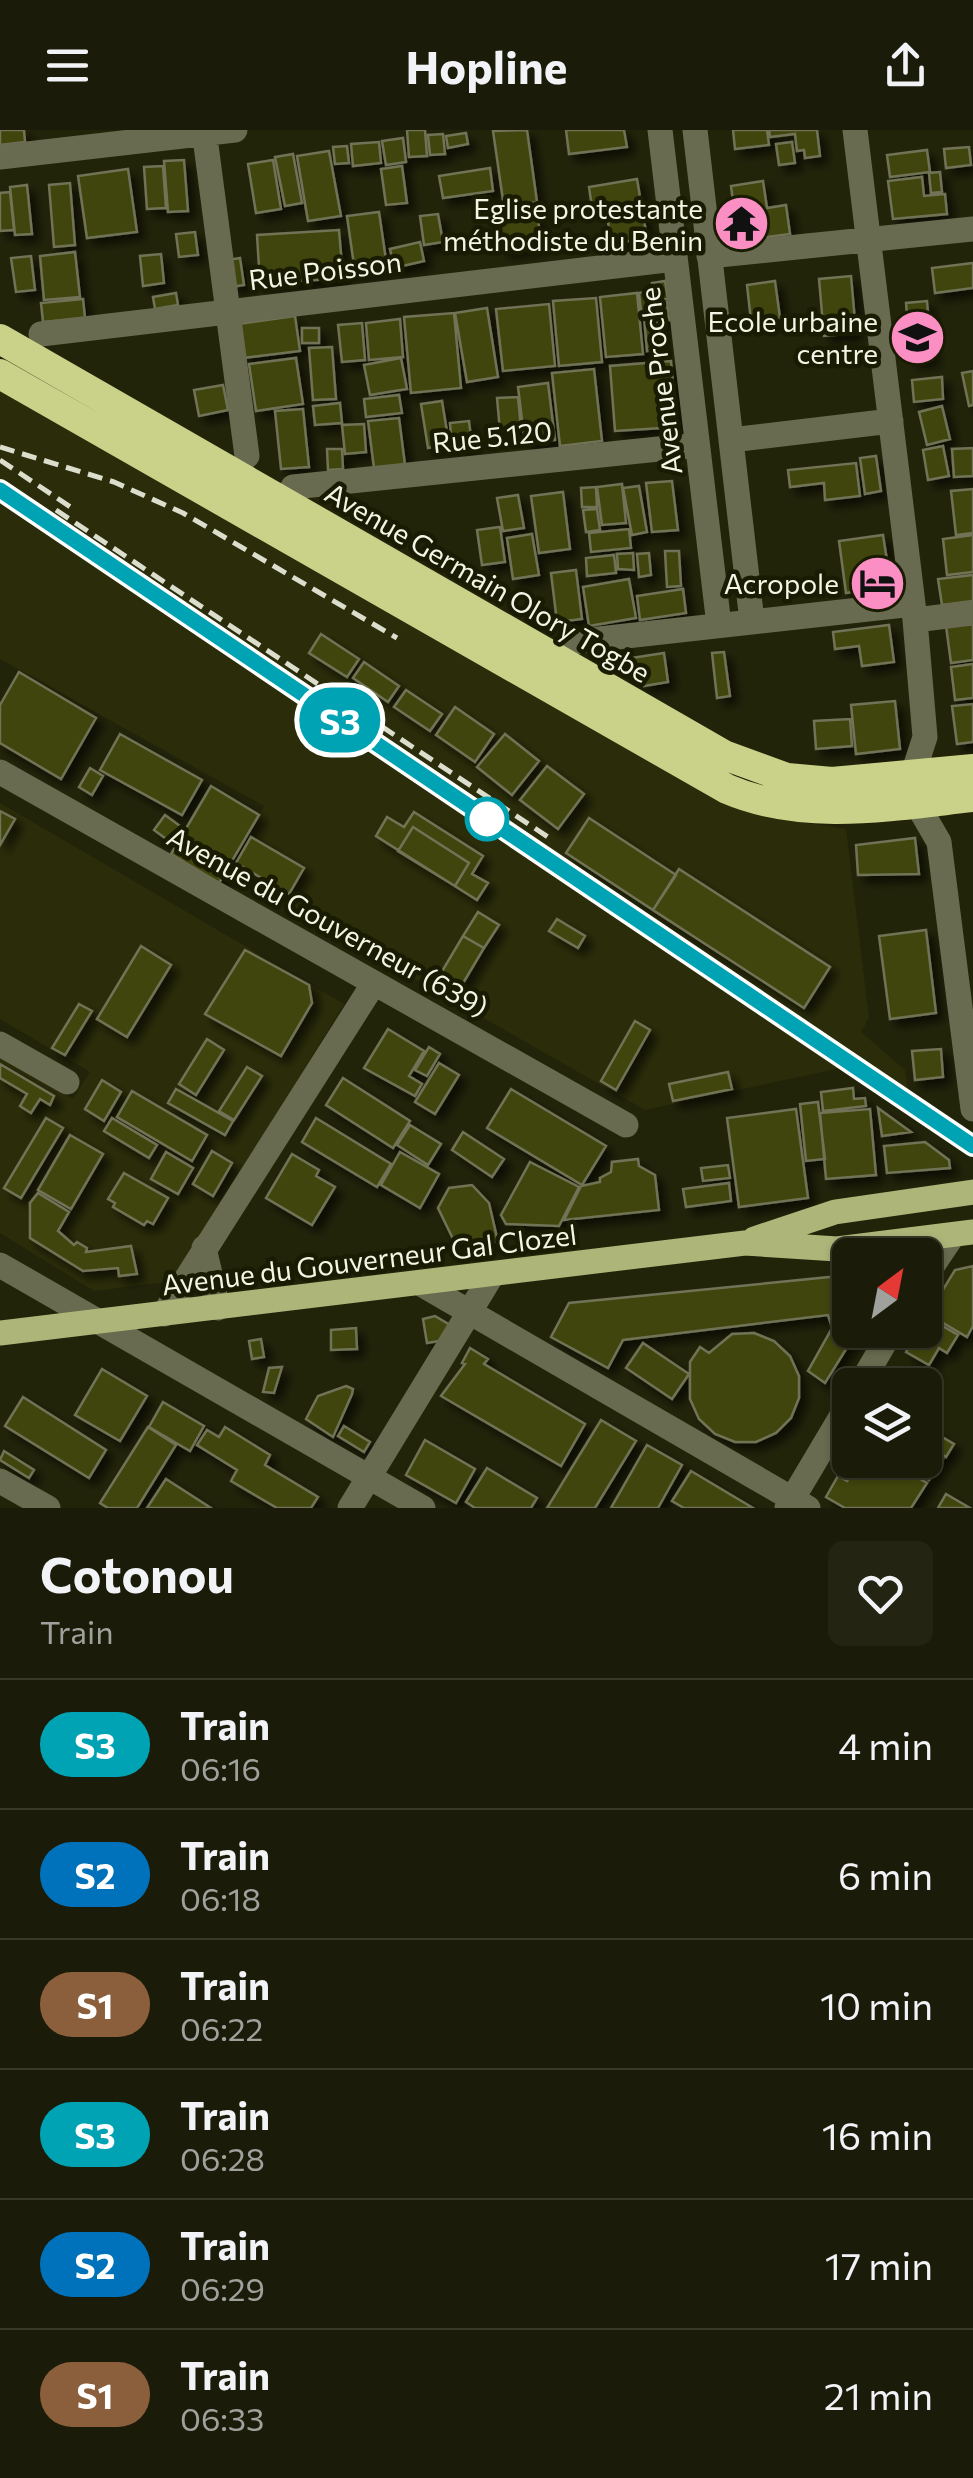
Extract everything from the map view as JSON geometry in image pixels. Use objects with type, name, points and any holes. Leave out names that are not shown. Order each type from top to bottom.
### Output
[{"type":"highway","name":"Avenue Germain Olory Togbe","points":[[0,339],[724,755],[768,772],[810,781],[914,790]]},
{"type":"highway","name":"Avenue Germain Olory Togbe","points":[[0,374],[705,779],[747,798],[828,809],[914,790],[963,784]]},
{"type":"main road","name":"Avenue du Gouverneur Gal Clozel","points":[[744,1243],[835,1212],[973,1192]]},
{"type":"main road","name":"Avenue du Gouverneur Gal Clozel","points":[[0,1332],[744,1243],[832,1249]]},
{"type":"street","points":[[0,156],[235,130]]},
{"type":"street","name":"Avenue Proche","points":[[660,130],[719,625]]},
{"type":"street","points":[[695,130],[752,621]]},
{"type":"street","points":[[854,130],[914,612],[924,737],[914,790],[939,842],[972,1101]]},
{"type":"street","points":[[204,132],[247,456]]},
{"type":"street","points":[[710,256],[973,229]]},
{"type":"street","name":"Rue Poisson","points":[[41,334],[675,259]]},
{"type":"street","points":[[731,440],[891,420]]},
{"type":"street","name":"Rue 5.120","points":[[293,487],[698,445]]},
{"type":"street","points":[[572,642],[752,621],[914,612],[973,613]]},
{"type":"street","points":[[924,737],[963,784],[939,842]]},
{"type":"street","name":"Avenue du Gouverneur (639)","points":[[0,772],[626,1126]]},
{"type":"street","points":[[164,1314],[374,983]]},
{"type":"street","points":[[0,1044],[67,1082]]},
{"type":"street","points":[[942,1258],[963,1234]]},
{"type":"street","points":[[204,1248],[218,1308]]},
{"type":"street","points":[[0,1265],[423,1508]]},
{"type":"street","points":[[350,1508],[492,1274]]},
{"type":"street","points":[[421,1284],[796,1505],[832,1436]]},
{"type":"street","points":[[0,1481],[42,1507]]},
{"type":"shaded area","points":[[0,391],[714,799],[768,817],[846,829],[869,1018],[861,1032],[905,1070],[908,1091],[958,1123],[955,1143],[845,1067],[645,1110],[229,873],[264,806],[0,659]]},
{"type":"shaded area","points":[[0,803],[344,1004],[174,1281],[94,1291],[0,1233],[0,1057],[73,1099],[90,1072],[0,1019]]},
{"type":"building","points":[[0,130],[24,130],[25,142],[0,145]]},
{"type":"building","points":[[407,130],[425,130],[427,156],[409,157]]},
{"type":"building","points":[[527,130],[537,202],[504,207],[493,131]]},
{"type":"building","points":[[566,130],[624,130],[627,147],[569,154]]},
{"type":"building","points":[[733,130],[767,130],[769,145],[735,149]]},
{"type":"building","points":[[769,130],[817,130],[820,156],[805,158],[804,150],[797,151],[795,134],[770,137]]},
{"type":"building","points":[[466,133],[468,144],[448,148],[446,136]]},
{"type":"building","points":[[443,134],[445,154],[430,155],[428,135]]},
{"type":"building","points":[[403,138],[406,162],[386,165],[382,141]]},
{"type":"building","points":[[379,142],[381,163],[353,166],[351,144]]},
{"type":"building","points":[[792,142],[795,163],[779,165],[776,144]]},
{"type":"building","points":[[347,146],[349,163],[335,164],[333,147]]},
{"type":"building","points":[[969,147],[971,165],[946,168],[944,149]]},
{"type":"building","points":[[927,150],[930,172],[890,177],[887,155]]},
{"type":"building","points":[[329,151],[341,216],[308,221],[297,156]]},
{"type":"building","points":[[293,154],[302,203],[285,206],[275,157]]},
{"type":"building","points":[[184,160],[188,211],[168,212],[164,161]]},
{"type":"building","points":[[273,160],[281,209],[256,213],[248,164]]},
{"type":"building","points":[[163,166],[166,208],[147,209],[144,167]]},
{"type":"building","points":[[402,166],[407,203],[386,205],[381,169]]},
{"type":"building","points":[[490,168],[493,191],[443,198],[439,176]]},
{"type":"building","points":[[128,169],[137,232],[87,238],[78,176]]},
{"type":"building","points":[[940,172],[942,192],[931,193],[929,173]]},
{"type":"building","points":[[922,177],[924,196],[945,194],[947,214],[893,219],[888,181]]},
{"type":"building","points":[[637,179],[647,238],[612,244],[605,206],[592,208],[589,187]]},
{"type":"building","points":[[763,181],[767,208],[786,205],[790,234],[738,241],[731,186]]},
{"type":"building","points":[[70,183],[75,245],[54,247],[49,185]]},
{"type":"building","points":[[27,185],[32,234],[15,235],[10,187]]},
{"type":"building","points":[[10,192],[14,230],[0,231],[0,193]]},
{"type":"building","points":[[379,212],[387,267],[355,272],[347,216]]},
{"type":"building","points":[[438,214],[443,242],[424,245],[420,216]]},
{"type":"building","points":[[537,214],[542,245],[504,251],[499,220]]},
{"type":"building","points":[[339,230],[343,278],[260,284],[257,235]]},
{"type":"building","points":[[195,232],[198,255],[179,257],[176,234]]},
{"type":"building","points":[[420,242],[424,261],[394,268],[390,249]]},
{"type":"building","points":[[75,252],[80,297],[44,300],[40,256]]},
{"type":"building","points":[[161,254],[164,283],[143,286],[140,256]]},
{"type":"building","points":[[31,256],[35,290],[16,292],[11,258]]},
{"type":"building","points":[[240,258],[244,285],[231,287],[228,260]]},
{"type":"building","points":[[973,263],[973,288],[935,293],[932,268]]},
{"type":"building","points":[[851,276],[856,333],[824,336],[819,279]]},
{"type":"building","points":[[665,281],[668,299],[655,301],[652,283]]},
{"type":"building","points":[[775,281],[780,318],[751,321],[747,285]]},
{"type":"building","points":[[650,291],[653,311],[641,312],[639,293]]},
{"type":"building","points":[[176,293],[178,305],[155,309],[153,297]]},
{"type":"building","points":[[637,293],[643,354],[606,357],[600,297]]},
{"type":"building","points":[[596,298],[602,362],[559,366],[553,301]]},
{"type":"building","points":[[83,299],[85,318],[43,322],[41,303]]},
{"type":"building","points":[[927,301],[932,359],[911,361],[906,303]]},
{"type":"building","points":[[667,302],[669,320],[658,321],[656,303]]},
{"type":"building","points":[[549,304],[555,366],[503,371],[496,309]]},
{"type":"building","points":[[487,308],[498,377],[467,382],[455,313]]},
{"type":"building","points":[[454,313],[461,388],[411,393],[404,317]]},
{"type":"building","points":[[656,315],[660,349],[647,351],[644,317]]},
{"type":"building","points":[[295,316],[300,351],[243,358],[238,324]]},
{"type":"building","points":[[400,319],[403,357],[369,360],[366,323]]},
{"type":"building","points":[[362,323],[365,360],[342,362],[338,325]]},
{"type":"building","points":[[302,328],[319,328],[319,343],[302,343]]},
{"type":"building","points":[[332,347],[336,399],[313,400],[309,348]]},
{"type":"building","points":[[296,358],[303,404],[256,411],[249,364]]},
{"type":"building","points":[[401,358],[407,389],[370,395],[364,365]]},
{"type":"building","points":[[671,361],[677,427],[615,431],[610,366]]},
{"type":"building","points":[[594,369],[602,441],[560,446],[552,373]]},
{"type":"building","points":[[973,371],[973,405],[969,406],[962,373]]},
{"type":"building","points":[[942,377],[943,399],[914,402],[912,380]]},
{"type":"building","points":[[548,383],[555,440],[525,444],[518,387]]},
{"type":"building","points":[[223,385],[228,410],[199,416],[194,390]]},
{"type":"building","points":[[399,395],[402,413],[366,417],[364,399]]},
{"type":"building","points":[[518,397],[521,429],[500,431],[497,398]]},
{"type":"building","points":[[442,401],[449,444],[428,448],[421,404]]},
{"type":"building","points":[[340,403],[342,423],[315,425],[313,406]]},
{"type":"building","points":[[942,406],[950,439],[927,445],[919,412]]},
{"type":"building","points":[[303,409],[309,467],[281,469],[275,411]]},
{"type":"building","points":[[399,418],[405,465],[374,468],[368,421]]},
{"type":"building","points":[[469,421],[472,446],[452,448],[450,423]]},
{"type":"building","points":[[364,424],[366,452],[345,454],[342,425]]},
{"type":"building","points":[[943,446],[949,476],[928,480],[923,450]]},
{"type":"building","points":[[973,448],[973,476],[954,477],[952,449]]},
{"type":"building","points":[[327,449],[342,449],[343,469],[328,470]]},
{"type":"building","points":[[876,456],[881,491],[865,494],[860,458]]},
{"type":"building","points":[[856,463],[860,496],[825,500],[824,483],[790,487],[788,470]]},
{"type":"building","points":[[672,481],[678,530],[652,532],[646,483]]},
{"type":"building","points":[[622,484],[626,523],[602,525],[597,487]]},
{"type":"building","points":[[639,486],[647,532],[632,535],[623,488]]},
{"type":"building","points":[[596,487],[597,507],[582,507],[581,488]]},
{"type":"building","points":[[973,489],[973,533],[956,535],[951,491]]},
{"type":"building","points":[[563,492],[570,549],[539,553],[531,496]]},
{"type":"building","points":[[518,495],[524,528],[503,531],[497,498]]},
{"type":"building","points":[[597,509],[600,530],[586,532],[583,510]]},
{"type":"building","points":[[500,527],[505,562],[482,565],[477,530]]},
{"type":"building","points":[[629,529],[631,548],[591,552],[589,533]]},
{"type":"building","points":[[532,534],[539,575],[513,579],[507,538]]},
{"type":"building","points":[[883,535],[891,586],[846,593],[839,541]]},
{"type":"building","points":[[973,535],[973,572],[947,575],[943,539]]},
{"type":"building","points":[[665,551],[679,551],[681,586],[667,587]]},
{"type":"building","points":[[633,553],[634,570],[618,569],[617,554]]},
{"type":"building","points":[[649,553],[651,575],[639,577],[637,554]]},
{"type":"building","points":[[614,555],[616,573],[587,576],[586,558]]},
{"type":"building","points":[[576,570],[582,619],[557,622],[551,573]]},
{"type":"building","points":[[973,575],[973,601],[942,605],[938,579]]},
{"type":"building","points":[[629,579],[636,618],[589,626],[583,587]]},
{"type":"building","points":[[683,589],[686,613],[640,620],[637,596]]},
{"type":"building","points":[[527,605],[539,611],[534,621],[522,615]]},
{"type":"building","points":[[973,624],[973,660],[951,663],[946,626]]},
{"type":"building","points":[[889,625],[894,662],[862,666],[859,646],[835,649],[833,632]]},
{"type":"building","points":[[321,634],[359,659],[347,677],[309,653]]},
{"type":"building","points":[[724,652],[730,696],[717,698],[712,653]]},
{"type":"building","points":[[664,653],[668,682],[644,686],[642,674],[628,676],[625,659]]},
{"type":"building","points":[[364,662],[399,686],[388,702],[353,678]]},
{"type":"building","points":[[973,664],[973,698],[955,700],[951,667]]},
{"type":"building","points":[[19,672],[96,718],[61,779],[0,743],[0,705]]},
{"type":"building","points":[[406,690],[442,714],[430,731],[394,707]]},
{"type":"building","points":[[895,701],[900,749],[856,754],[851,705]]},
{"type":"building","points":[[973,704],[973,742],[957,744],[952,706]]},
{"type":"building","points":[[455,707],[494,734],[475,762],[436,735]]},
{"type":"building","points":[[850,719],[852,746],[816,749],[814,721]]},
{"type":"building","points":[[120,734],[202,780],[182,815],[100,770]]},
{"type":"building","points":[[505,734],[539,761],[512,795],[477,767]]},
{"type":"building","points":[[547,766],[584,794],[558,829],[520,800]]},
{"type":"building","points":[[90,768],[103,776],[92,795],[79,787]]},
{"type":"building","points":[[211,786],[259,815],[219,883],[171,854]]},
{"type":"building","points":[[0,811],[15,819],[0,845]]},
{"type":"building","points":[[414,812],[483,856],[472,874],[488,883],[477,900],[376,836],[387,817],[404,827]]},
{"type":"building","points":[[165,815],[180,826],[169,841],[154,830]]},
{"type":"building","points":[[589,818],[676,875],[653,910],[566,853]]},
{"type":"building","points":[[413,827],[469,863],[455,886],[398,851]]},
{"type":"building","points":[[251,837],[304,868],[289,894],[236,863]]},
{"type":"building","points":[[915,838],[919,874],[858,875],[856,845]]},
{"type":"building","points":[[679,869],[830,967],[804,1008],[653,910]]},
{"type":"building","points":[[478,912],[499,925],[484,948],[463,936]]},
{"type":"building","points":[[557,919],[585,936],[578,948],[549,931]]},
{"type":"building","points":[[926,930],[936,1013],[890,1019],[879,936]]},
{"type":"building","points":[[463,936],[484,948],[462,985],[441,973]]},
{"type":"building","points":[[141,946],[171,965],[127,1037],[97,1019]]},
{"type":"building","points":[[245,950],[309,985],[312,1003],[281,1056],[205,1014]]},
{"type":"building","points":[[79,1004],[92,1011],[65,1055],[52,1048]]},
{"type":"building","points":[[635,1021],[650,1030],[616,1090],[601,1081]]},
{"type":"building","points":[[388,1029],[424,1051],[409,1076],[422,1084],[415,1096],[364,1068]]},
{"type":"building","points":[[207,1039],[224,1050],[196,1095],[179,1084]]},
{"type":"building","points":[[429,1047],[440,1054],[427,1076],[415,1070]]},
{"type":"building","points":[[941,1049],[943,1077],[915,1080],[912,1051]]},
{"type":"building","points":[[439,1063],[459,1075],[435,1114],[415,1102]]},
{"type":"building","points":[[0,1064],[54,1096],[50,1105],[40,1099],[31,1113],[20,1106],[27,1094],[0,1078]]},
{"type":"building","points":[[247,1067],[262,1076],[234,1120],[219,1111]]},
{"type":"building","points":[[728,1072],[732,1089],[673,1101],[669,1084]]},
{"type":"building","points":[[343,1078],[410,1121],[393,1148],[326,1105]]},
{"type":"building","points":[[102,1080],[121,1092],[104,1121],[85,1109]]},
{"type":"building","points":[[853,1088],[854,1099],[865,1098],[866,1106],[823,1111],[821,1092]]},
{"type":"building","points":[[176,1089],[233,1121],[225,1135],[168,1103]]},
{"type":"building","points":[[511,1089],[606,1146],[582,1185],[487,1128]]},
{"type":"building","points":[[132,1091],[207,1135],[192,1161],[117,1117]]},
{"type":"building","points":[[818,1102],[825,1159],[806,1161],[800,1104]]},
{"type":"building","points":[[878,1108],[911,1132],[882,1136]]},
{"type":"building","points":[[796,1109],[808,1198],[739,1207],[727,1118]]},
{"type":"building","points":[[870,1109],[876,1175],[826,1179],[820,1113]]},
{"type":"building","points":[[46,1118],[63,1128],[21,1198],[4,1188]]},
{"type":"building","points":[[112,1118],[157,1145],[149,1158],[104,1131]]},
{"type":"building","points":[[316,1118],[391,1164],[377,1187],[302,1142]]},
{"type":"building","points":[[410,1125],[441,1144],[428,1165],[397,1145]]},
{"type":"building","points":[[463,1132],[504,1159],[492,1177],[452,1150]]},
{"type":"building","points":[[70,1135],[103,1154],[71,1209],[38,1190]]},
{"type":"building","points":[[925,1142],[949,1160],[950,1168],[887,1173],[884,1146]]},
{"type":"building","points":[[212,1151],[232,1163],[213,1196],[193,1184]]},
{"type":"building","points":[[166,1152],[193,1168],[178,1194],[151,1179]]},
{"type":"building","points":[[400,1152],[439,1174],[420,1208],[381,1185]]},
{"type":"building","points":[[292,1154],[319,1170],[316,1176],[335,1187],[312,1225],[266,1198]]},
{"type":"building","points":[[638,1159],[639,1166],[655,1175],[659,1210],[564,1220],[581,1186],[600,1182],[611,1172],[612,1162]]},
{"type":"building","points":[[530,1162],[579,1187],[559,1226],[506,1224],[501,1215]]},
{"type":"building","points":[[728,1165],[730,1178],[703,1181],[701,1168]]},
{"type":"building","points":[[124,1173],[168,1198],[153,1224],[147,1221],[144,1225],[113,1207],[115,1203],[108,1199]]},
{"type":"building","points":[[729,1183],[731,1201],[686,1207],[683,1189]]},
{"type":"building","points":[[472,1185],[489,1203],[498,1242],[455,1243],[438,1208],[449,1188]]},
{"type":"building","points":[[38,1193],[69,1212],[58,1231],[74,1245],[77,1242],[87,1248],[86,1252],[131,1246],[137,1274],[119,1276],[118,1268],[83,1271],[30,1238],[30,1203]]},
{"type":"building","points":[[973,1266],[973,1326],[967,1337],[942,1322],[942,1291],[955,1270]]},
{"type":"building","points":[[832,1277],[832,1328],[828,1315],[623,1340],[608,1368],[551,1337],[569,1303]]},
{"type":"building","points":[[435,1316],[450,1325],[451,1339],[427,1343],[423,1319]]},
{"type":"building","points":[[942,1326],[958,1335],[947,1353],[939,1348]]},
{"type":"building","points":[[356,1328],[357,1349],[331,1350],[331,1330]]},
{"type":"building","points":[[832,1328],[832,1348],[847,1348],[825,1383],[808,1371]]},
{"type":"building","points":[[754,1333],[774,1341],[790,1356],[799,1376],[799,1398],[791,1418],[776,1433],[756,1442],[735,1442],[715,1434],[699,1419],[690,1399],[690,1362],[700,1347],[709,1353],[732,1334]]},
{"type":"building","points":[[261,1339],[264,1357],[252,1359],[249,1341]]},
{"type":"building","points":[[643,1343],[689,1374],[672,1399],[626,1368]]},
{"type":"building","points":[[470,1348],[488,1359],[484,1364],[585,1424],[561,1466],[441,1396],[465,1364],[462,1363]]},
{"type":"building","points":[[908,1348],[939,1348],[929,1365],[906,1352]]},
{"type":"building","points":[[282,1367],[274,1393],[263,1392],[269,1368]]},
{"type":"building","points":[[102,1369],[147,1396],[120,1441],[75,1415]]},
{"type":"building","points":[[346,1386],[353,1389],[352,1394],[333,1437],[306,1419],[318,1396]]},
{"type":"building","points":[[23,1397],[106,1450],[89,1478],[5,1426]]},
{"type":"building","points":[[163,1402],[204,1426],[190,1451],[149,1427]]},
{"type":"building","points":[[601,1420],[636,1441],[595,1508],[547,1508]]},
{"type":"building","points":[[344,1426],[370,1442],[364,1452],[338,1436]]},
{"type":"building","points":[[148,1427],[176,1445],[137,1508],[108,1508],[100,1503]]},
{"type":"building","points":[[225,1427],[270,1455],[265,1465],[318,1497],[311,1508],[277,1508],[231,1481],[237,1470],[197,1445],[207,1430],[219,1437]]},
{"type":"building","points":[[942,1437],[954,1444],[946,1457],[942,1455]]},
{"type":"building","points":[[425,1440],[475,1469],[456,1503],[406,1475]]},
{"type":"building","points":[[647,1445],[682,1465],[658,1508],[611,1508]]},
{"type":"building","points":[[4,1451],[34,1470],[29,1478],[0,1460]]},
{"type":"building","points":[[487,1468],[537,1498],[531,1508],[475,1508],[466,1502]]},
{"type":"building","points":[[691,1471],[753,1508],[684,1508],[672,1501]]},
{"type":"building","points":[[837,1478],[918,1478],[927,1483],[911,1508],[845,1508],[826,1497]]},
{"type":"building","points":[[166,1479],[211,1508],[147,1508]]},
{"type":"building","points":[[946,1494],[970,1508],[938,1508]]},
{"type":"railway","points":[[0,447],[114,482],[183,513],[397,638]]},
{"type":"railway","points":[[0,460],[75,510]]},
{"type":"railway","points":[[0,490],[973,1145]]},
{"type":"railway","points":[[56,510],[551,839]]},
{"type":"train","name":"S3","points":[[0,490],[973,1146]]},
{"type":"place","name":"Eglise protestante méthodiste du Benin","points":[[742,224]]},
{"type":"place","name":"Ecole urbaine centre","points":[[917,337]]},
{"type":"place","name":"Acropole","points":[[878,583]]}]
